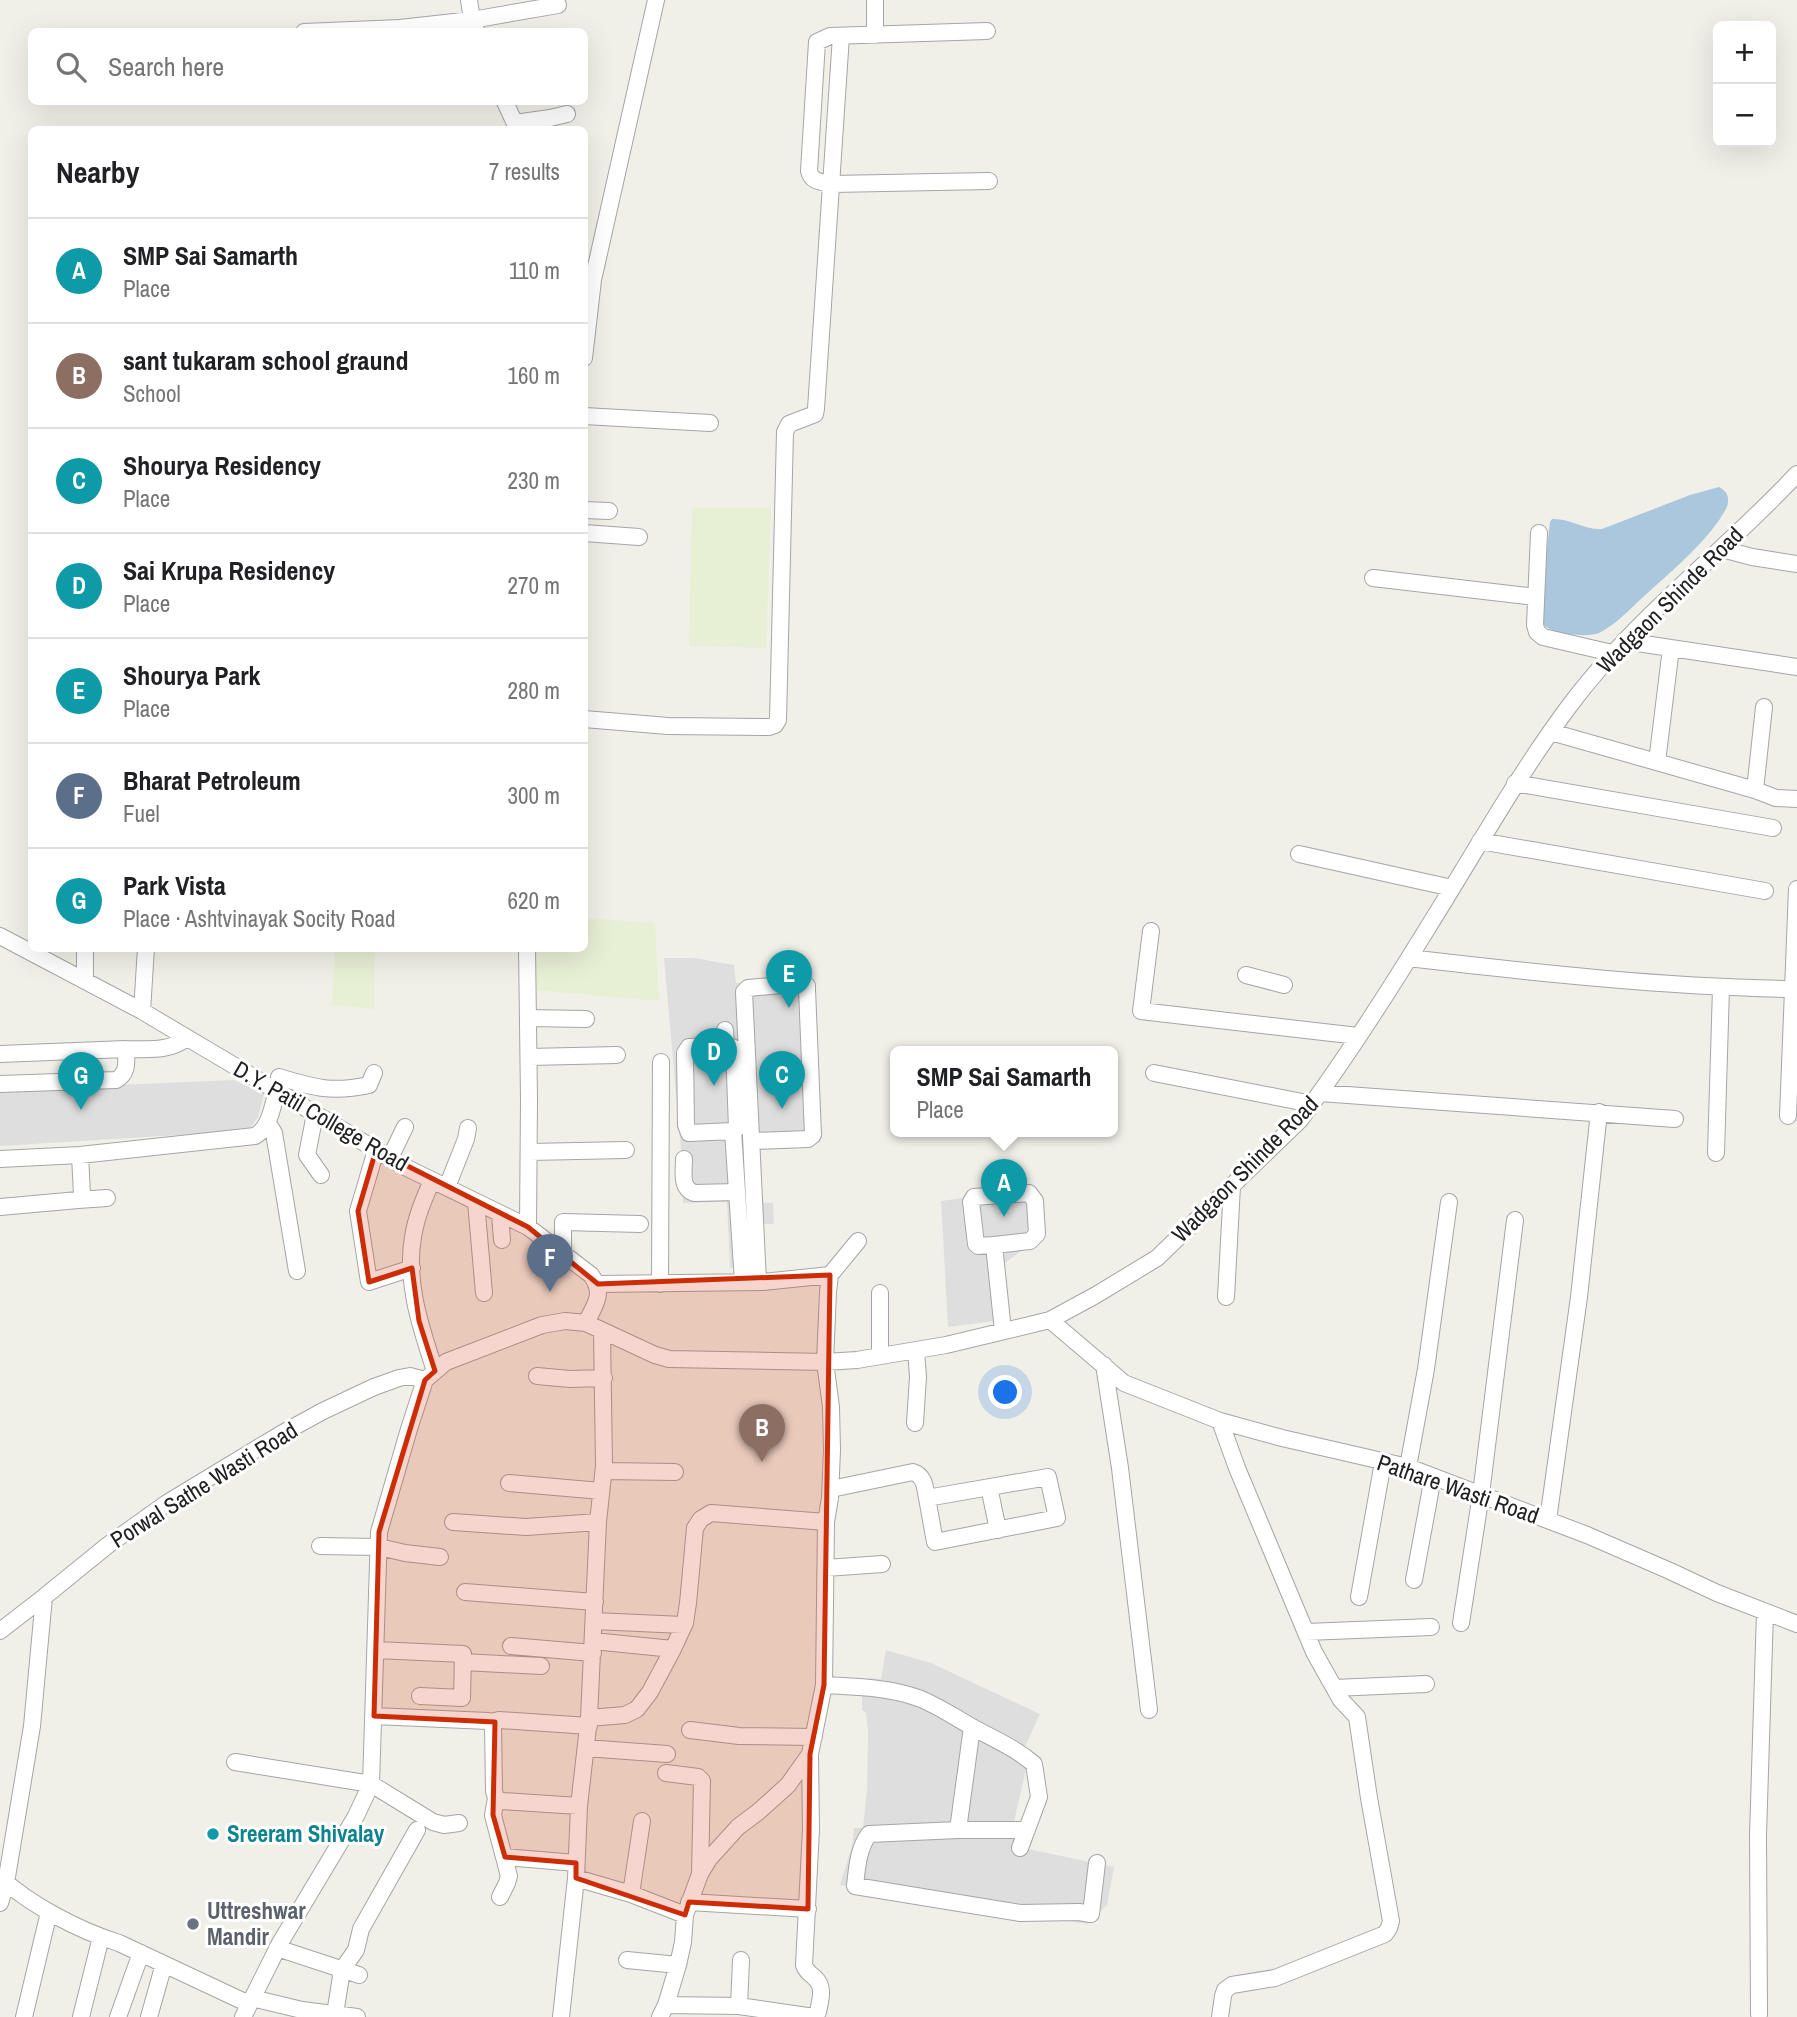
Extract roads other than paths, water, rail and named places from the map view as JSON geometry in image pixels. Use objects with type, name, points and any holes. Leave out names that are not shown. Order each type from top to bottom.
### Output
[{"type":"street","points":[[469,0],[475,26]]},
{"type":"street","points":[[588,323],[593,279],[656,0]]},
{"type":"street","points":[[875,0],[875,35]]},
{"type":"street","points":[[400,28],[475,26],[558,5]]},
{"type":"street","points":[[987,31],[841,36],[823,38],[817,42],[809,171],[813,180],[832,184],[989,181]]},
{"type":"street","points":[[588,719],[668,726],[769,727],[775,725],[778,720],[785,432],[789,424],[815,414],[816,408],[841,36]]},
{"type":"street","points":[[506,105],[517,126],[567,114]]},
{"type":"street","points":[[588,416],[710,423]]},
{"type":"street","name":"Wadgaon Shinde Road","points":[[586,1323],[669,1359],[825,1362],[880,1356],[946,1345],[1050,1320],[1157,1258],[1300,1120],[1316,1099],[1409,958],[1515,783],[1570,705],[1645,619],[1722,549],[1797,474]]},
{"type":"street","points":[[588,510],[609,511]]},
{"type":"street","points":[[588,533],[639,537]]},
{"type":"street","points":[[1539,533],[1535,625],[1536,632],[1543,637],[1618,647],[1671,648],[1797,667]]},
{"type":"street","points":[[1722,549],[1797,564]]},
{"type":"street","points":[[1373,578],[1536,597]]},
{"type":"street","points":[[1657,762],[1671,648]]},
{"type":"street","points":[[1755,790],[1764,707]]},
{"type":"street","points":[[1551,732],[1776,797],[1797,799]]},
{"type":"street","points":[[1515,783],[1773,828]]},
{"type":"street","points":[[1480,841],[1765,891]]},
{"type":"street","points":[[1299,854],[1452,888]]},
{"type":"street","points":[[1788,1116],[1797,889]]},
{"type":"street","points":[[1151,931],[1142,1012],[1358,1036]]},
{"type":"street","name":"D.Y. Patil College Road","points":[[0,936],[28,951]]},
{"type":"street","name":"D.Y. Patil College Road","points":[[30,952],[187,1038],[278,1084],[315,1114],[383,1154],[528,1227],[591,1275],[598,1284]]},
{"type":"street","points":[[85,952],[85,981]]},
{"type":"street","points":[[142,1011],[146,952]]},
{"type":"street","points":[[527,952],[528,1227]]},
{"type":"street","points":[[1409,958],[1564,976],[1721,988],[1792,989]]},
{"type":"street","points":[[1246,975],[1284,985]]},
{"type":"street","points":[[751,1282],[752,1141],[745,990],[751,987],[803,983],[807,986],[814,1135],[808,1139],[752,1141]]},
{"type":"street","points":[[1716,1153],[1721,988]]},
{"type":"street","points":[[528,1018],[586,1019]]},
{"type":"street","points":[[726,1037],[734,1048],[738,1122],[733,1131],[689,1133],[686,1125],[685,1054],[689,1047],[726,1037]]},
{"type":"street","points":[[0,1054],[170,1048],[187,1038]]},
{"type":"street","points":[[0,1084],[116,1080],[125,1072],[126,1049]]},
{"type":"street","points":[[529,1057],[617,1055]]},
{"type":"street","points":[[660,1284],[661,1062]]},
{"type":"street","points":[[0,1159],[80,1155],[255,1136],[267,1125],[278,1084],[347,1090],[369,1085],[374,1073]]},
{"type":"street","points":[[1154,1073],[1316,1099],[1599,1112],[1675,1119]]},
{"type":"street","points":[[1548,1520],[1579,1297],[1599,1112]]},
{"type":"street","points":[[315,1114],[307,1155],[321,1175]]},
{"type":"street","points":[[267,1125],[274,1133],[297,1271]]},
{"type":"street","points":[[405,1127],[383,1154],[358,1211],[369,1282],[412,1268]]},
{"type":"street","points":[[430,1376],[414,1299],[412,1239],[419,1210],[439,1184],[466,1139],[468,1128]]},
{"type":"street","points":[[733,1131],[737,1192],[751,1282]]},
{"type":"street","points":[[529,1152],[626,1150]]},
{"type":"street","points":[[78,1199],[82,1195],[80,1155]]},
{"type":"street","points":[[684,1159],[684,1186],[688,1191],[737,1192]]},
{"type":"street","points":[[1226,1297],[1232,1186]]},
{"type":"street","points":[[1029,1193],[1035,1201],[1037,1234],[1030,1241],[994,1245],[976,1244],[972,1199],[1029,1193]]},
{"type":"street","points":[[0,1207],[107,1198]]},
{"type":"street","points":[[476,1202],[484,1293]]},
{"type":"street","points":[[1408,1468],[1426,1369],[1449,1202]]},
{"type":"street","points":[[500,1213],[502,1240]]},
{"type":"street","points":[[1461,1623],[1481,1494],[1515,1220]]},
{"type":"street","points":[[563,1253],[563,1223],[640,1224]]},
{"type":"street","points":[[810,1754],[788,1785],[738,1827],[709,1859],[700,1874],[687,1909],[678,1965],[663,2011],[739,2006],[807,2016],[815,2016],[818,2012],[821,1989],[819,1983],[806,1972],[804,1965],[811,1829],[810,1754],[824,1685],[826,1521],[831,1489],[831,1407],[825,1362],[830,1275],[858,1241]]},
{"type":"street","points":[[994,1245],[1003,1331]]},
{"type":"street","points":[[248,2006],[277,1948],[356,1816],[371,1784],[379,1532],[409,1429],[430,1376],[446,1362],[542,1325],[565,1321],[586,1323],[595,1306],[598,1284],[751,1282],[830,1275]]},
{"type":"street","points":[[880,1293],[880,1356]]},
{"type":"street","name":"Pathare Wasti Road","points":[[1050,1320],[1125,1383],[1220,1421],[1408,1468],[1481,1494],[1587,1535],[1717,1593],[1797,1624]]},
{"type":"street","points":[[561,2017],[589,1722],[598,1522],[604,1471],[602,1331]]},
{"type":"street","points":[[915,1423],[918,1377],[916,1350]]},
{"type":"street","points":[[1104,1366],[1120,1468],[1149,1710]]},
{"type":"street","name":"Porwal Sathe Wasti Road","points":[[0,1631],[108,1545],[167,1503],[281,1434],[374,1387],[399,1378],[430,1376]]},
{"type":"street","points":[[537,1376],[604,1378]]},
{"type":"street","points":[[1220,1421],[1314,1651],[1334,1688],[1357,1717],[1391,1921],[1385,1934],[1275,1978],[1225,1990],[1220,2017]]},
{"type":"street","points":[[1359,1597],[1383,1462]]},
{"type":"street","points":[[604,1471],[675,1472]]},
{"type":"street","points":[[831,1489],[913,1472],[919,1474],[928,1498],[935,1542],[1057,1518],[1048,1477],[928,1498]]},
{"type":"street","points":[[1414,1580],[1433,1477]]},
{"type":"street","points":[[509,1483],[601,1492]]},
{"type":"street","points":[[989,1487],[998,1530]]},
{"type":"street","points":[[374,1716],[490,1722],[589,1722],[625,1716],[637,1709],[650,1692],[683,1625],[688,1603],[695,1528],[701,1519],[711,1513],[826,1521]]},
{"type":"street","points":[[453,1521],[526,1527],[598,1522]]},
{"type":"street","points":[[320,1546],[379,1547],[440,1557]]},
{"type":"street","points":[[825,1568],[882,1564]]},
{"type":"street","points":[[465,1592],[595,1602]]},
{"type":"street","points":[[0,1903],[32,1726],[44,1597]]},
{"type":"street","points":[[1759,2014],[1758,1835],[1765,1612]]},
{"type":"street","points":[[594,1621],[683,1625]]},
{"type":"street","points":[[1306,1632],[1430,1626]]},
{"type":"street","points":[[511,1646],[673,1649]]},
{"type":"street","points":[[377,1650],[463,1654],[462,1698],[420,1696]]},
{"type":"street","points":[[463,1662],[541,1666]]},
{"type":"street","points":[[1334,1688],[1426,1684]]},
{"type":"street","points":[[824,1685],[873,1688],[919,1698],[1016,1750],[1034,1765],[1039,1797],[1020,1848]]},
{"type":"street","points":[[490,1722],[494,1723],[495,1730],[494,1815],[509,1876],[508,1883],[499,1897]]},
{"type":"street","points":[[958,1830],[972,1727]]},
{"type":"street","points":[[690,1730],[739,1736],[814,1737]]},
{"type":"street","points":[[586,1748],[667,1754]]},
{"type":"street","points":[[236,1762],[371,1784],[433,1822],[444,1825],[459,1823]]},
{"type":"street","points":[[666,1773],[698,1777],[702,1781],[700,1874]]},
{"type":"street","points":[[496,1798],[502,1801],[579,1806]]},
{"type":"street","points":[[631,1894],[642,1821]]},
{"type":"street","points":[[335,2014],[342,1970],[356,1950],[361,1928],[417,1830]]},
{"type":"street","points":[[1027,1830],[869,1834],[859,1854],[855,1886],[1020,1913],[1091,1914],[1097,1863]]},
{"type":"street","points":[[505,1857],[576,1870],[631,1894],[687,1909],[808,1909]]},
{"type":"street","points":[[3,1880],[49,1912],[141,1953],[248,2006],[306,2014],[357,2017]]},
{"type":"street","points":[[24,2017],[49,1912]]},
{"type":"street","points":[[81,2017],[101,1937]]},
{"type":"street","points":[[277,1948],[359,1975]]},
{"type":"street","points":[[118,2017],[141,1953]]},
{"type":"street","points":[[627,1960],[678,1965]]},
{"type":"street","points":[[739,2006],[741,1960]]},
{"type":"street","points":[[149,2017],[164,1964]]},
{"type":"water","points":[[1719,487],[1726,492],[1728,503],[1706,537],[1616,622],[1599,633],[1586,635],[1561,633],[1543,624],[1542,591],[1552,519],[1602,529],[1690,495]]},
{"type":"place","name":"Shourya Park","points":[[789,1008]]},
{"type":"place","name":"Sai Krupa Residency","points":[[714,1086]]},
{"type":"place","name":"Shourya Residency","points":[[782,1109]]},
{"type":"place","name":"Park Vista","points":[[81,1110]]},
{"type":"place","name":"SMP Sai Samarth","points":[[1004,1217]]},
{"type":"place","name":"Bharat Petroleum","points":[[550,1292]]},
{"type":"place","name":"sant tukaram school graund","points":[[762,1462]]},
{"type":"place","name":"Sreeram Shivalay","points":[[213,1834]]},
{"type":"place","name":"Uttreshwar Mandir","points":[[193,1924]]}]
